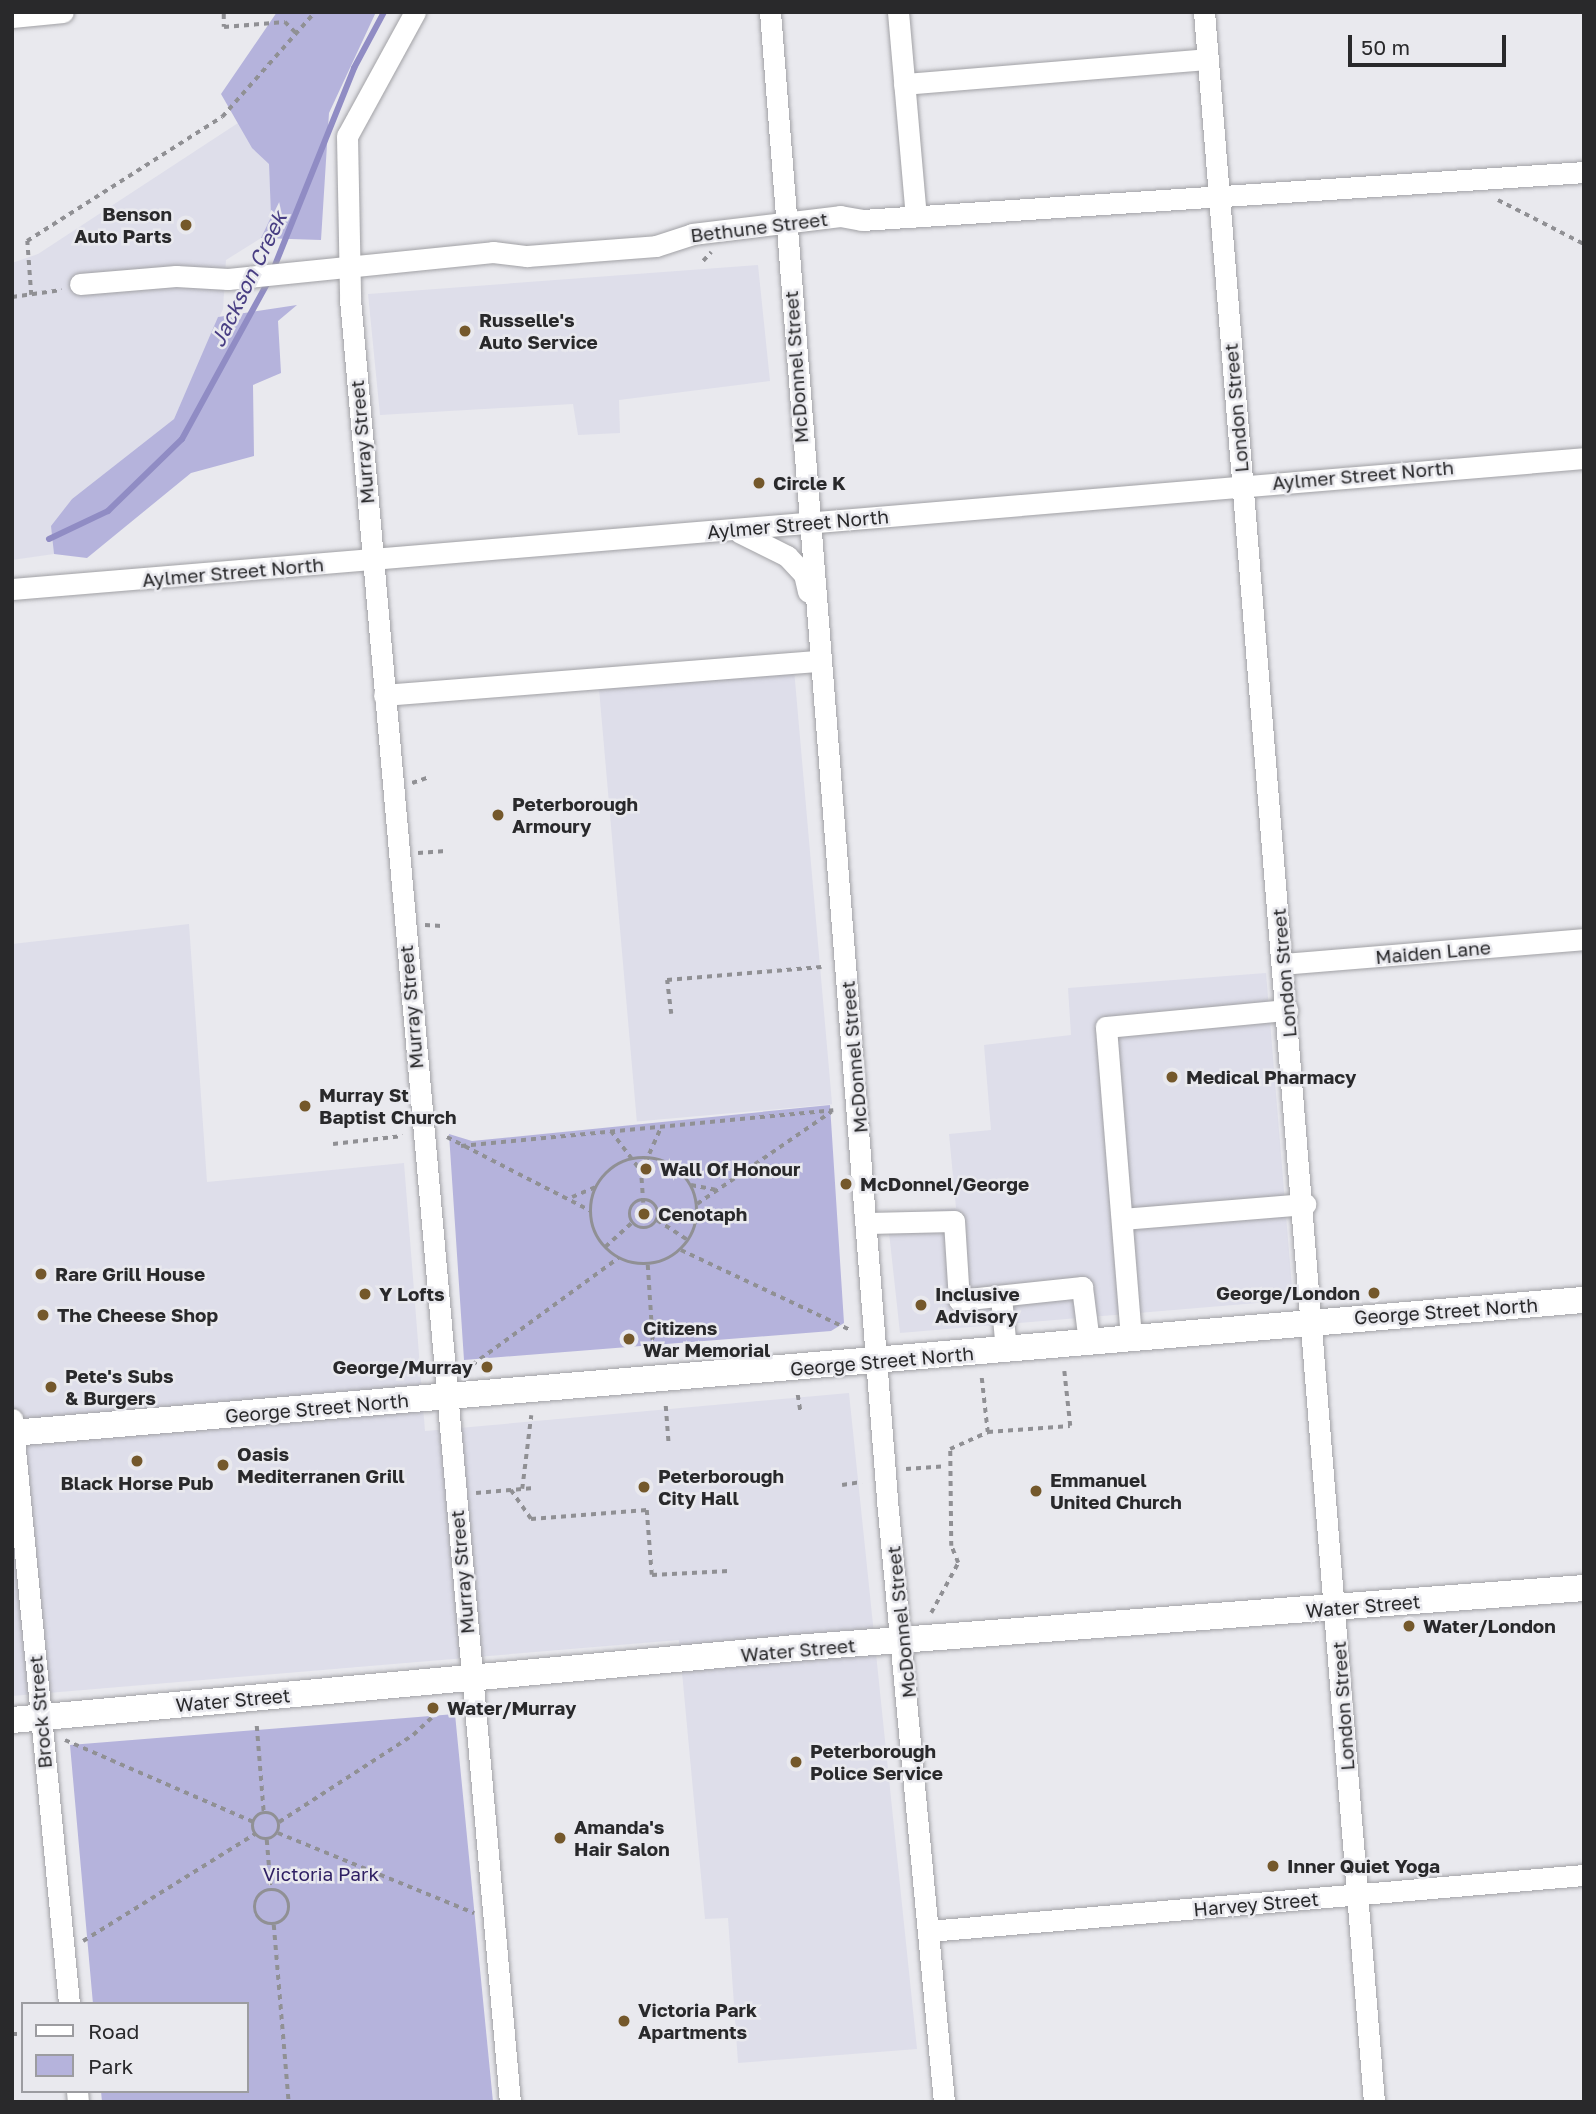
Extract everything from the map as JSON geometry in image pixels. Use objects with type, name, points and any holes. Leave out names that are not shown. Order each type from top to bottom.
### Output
[{"type":"main road","name":"George Street North","points":[[13,1429],[656,1381],[1313,1321],[1584,1300]]},
{"type":"main road","name":"Water Street","points":[[12,1720],[469,1678],[1584,1588]]},
{"type":"street","points":[[12,16],[63,12]]},
{"type":"street","name":"Murray Street","points":[[415,12],[392,47],[347,136],[349,267],[489,1919],[510,2102]]},
{"type":"street","name":"McDonnel Street","points":[[770,12],[819,661],[869,1223],[877,1361],[944,2102]]},
{"type":"street","points":[[898,12],[916,216]]},
{"type":"street","name":"London Street","points":[[1204,12],[1282,964],[1305,1204],[1374,2102]]},
{"type":"street","points":[[904,84],[1208,59]]},
{"type":"street","name":"Bethune Street","points":[[349,267],[493,252],[527,256],[656,246],[692,234],[786,222],[862,220],[1218,193],[1584,172]]},
{"type":"street","points":[[80,285],[176,276],[203,281],[349,267]]},
{"type":"street","name":"Aylmer Street North","points":[[12,589],[1584,458]]},
{"type":"street","points":[[730,529],[771,544],[804,574],[817,632]]},
{"type":"street","points":[[384,695],[819,661]]},
{"type":"street","name":"Maiden Lane","points":[[1282,964],[1584,939]]},
{"type":"street","points":[[1131,1338],[1107,1027],[1287,1010]]},
{"type":"street","points":[[1122,1219],[1305,1204]]},
{"type":"street","points":[[869,1223],[954,1221],[960,1300],[1082,1287],[1089,1342]]},
{"type":"street","points":[[1000,1297],[1006,1350]]},
{"type":"street","name":"Brock Street","points":[[13,1429],[69,2002]]},
{"type":"street","name":"Harvey Street","points":[[929,1931],[1584,1875]]},
{"type":"path","points":[[31,295],[27,241],[222,117],[298,35],[315,12]]},
{"type":"path","points":[[224,15],[224,27],[285,22],[298,35]]},
{"type":"path","points":[[1492,197],[1584,244]]},
{"type":"path","points":[[12,296],[44,293]]},
{"type":"path","points":[[407,783],[429,777]]},
{"type":"path","points":[[413,853],[446,851]]},
{"type":"path","points":[[419,925],[442,926]]},
{"type":"path","points":[[671,1014],[667,980],[821,967]]},
{"type":"path","points":[[461,1146],[833,1110],[697,1204]]},
{"type":"path","points":[[643,1203],[641,1171],[663,1125]]},
{"type":"path","points":[[333,1144],[422,1127],[572,1197],[591,1211],[605,1247],[618,1258],[648,1265],[681,1250],[689,1241],[697,1204],[691,1184]]},
{"type":"path","points":[[611,1131],[641,1171]]},
{"type":"path","points":[[591,1211],[597,1187],[611,1168],[633,1159],[646,1157],[667,1163],[691,1184],[716,1190]]},
{"type":"path","points":[[572,1197],[597,1187]]},
{"type":"path","points":[[633,1223],[629,1204],[658,1202],[657,1220]]},
{"type":"path","points":[[633,1223],[647,1226],[657,1220]]},
{"type":"path","points":[[657,1220],[689,1241]]},
{"type":"path","points":[[605,1247],[633,1223]]},
{"type":"path","points":[[681,1250],[854,1331],[875,1331]]},
{"type":"path","points":[[472,1365],[618,1258]]},
{"type":"path","points":[[648,1265],[656,1381]]},
{"type":"path","points":[[923,1623],[958,1563],[946,1466],[950,1449],[988,1432],[1070,1426],[1064,1371]]},
{"type":"path","points":[[982,1378],[988,1432]]},
{"type":"path","points":[[799,1395],[800,1413]]},
{"type":"path","points":[[666,1406],[669,1446]]},
{"type":"path","points":[[522,1489],[531,1416]]},
{"type":"path","points":[[906,1469],[946,1466]]},
{"type":"path","points":[[842,1485],[862,1482]]},
{"type":"path","points":[[474,1493],[534,1488]]},
{"type":"path","points":[[511,1490],[531,1519],[647,1510],[652,1575],[729,1571]]},
{"type":"path","points":[[279,1822],[413,1735],[439,1711]]},
{"type":"path","points":[[257,1726],[264,1813]]},
{"type":"path","points":[[65,1740],[254,1822]]},
{"type":"path","points":[[264,1813],[279,1822]]},
{"type":"path","points":[[254,1822],[264,1813]]},
{"type":"path","points":[[254,1822],[256,1834]]},
{"type":"path","points":[[278,1833],[279,1822]]},
{"type":"path","points":[[278,1833],[489,1919]]},
{"type":"path","points":[[267,1840],[278,1833]]},
{"type":"path","points":[[256,1834],[267,1840]]},
{"type":"path","points":[[83,1941],[256,1834]]},
{"type":"path","points":[[267,1840],[271,1889],[290,1906],[274,1924],[289,2102]]},
{"type":"path","points":[[271,1889],[254,1909],[274,1924]]},
{"type":"shaded area","points":[[238,123],[269,163],[271,217],[261,238],[226,260],[223,309],[174,419],[72,499],[52,526],[54,554],[12,560],[12,263],[38,254]]},
{"type":"shaded area","points":[[758,265],[770,381],[619,400],[620,433],[578,435],[573,404],[380,415],[368,294]]},
{"type":"shaded area","points":[[794,669],[832,1104],[637,1121],[599,686]]},
{"type":"shaded area","points":[[189,924],[207,1182],[404,1163],[425,1431],[849,1393],[917,2049],[738,2063],[728,1918],[705,1919],[679,1640],[12,1696],[12,944]]},
{"type":"shaded area","points":[[1266,973],[1293,1300],[900,1333],[887,1214],[956,1208],[949,1134],[991,1130],[984,1045],[1071,1035],[1068,988]]},
{"type":"green space","points":[[277,12],[376,12],[329,113],[321,240],[261,238],[271,217],[269,164],[252,148],[221,94]]},
{"type":"green space","points":[[297,305],[278,321],[281,373],[253,385],[254,456],[191,473],[87,558],[54,554],[51,526],[72,499],[174,419],[218,317]]},
{"type":"green space","points":[[830,1105],[844,1323],[831,1331],[464,1360],[449,1134],[472,1141]]},
{"type":"green space","name":"Victoria Park","points":[[455,1714],[493,2102],[102,2102],[101,2093],[248,2093],[248,2002],[93,2002],[70,1745]]},
{"type":"waterway","name":"Jackson Creek","points":[[273,270],[354,68],[384,12]]},
{"type":"waterway","name":"Jackson Creek","points":[[49,539],[108,511],[182,439],[269,280]]},
{"type":"place","name":"Benson Auto Parts","points":[[186,225]]},
{"type":"place","name":"Russelle's Auto Service","points":[[465,331]]},
{"type":"place","name":"Circle K","points":[[759,483]]},
{"type":"place","name":"Peterborough Armoury","points":[[498,815]]},
{"type":"place","name":"Medical Pharmacy","points":[[1172,1077]]},
{"type":"place","name":"Murray St Baptist Church","points":[[305,1106]]},
{"type":"place","name":"Wall Of Honour","points":[[646,1169]]},
{"type":"place","name":"McDonnel/George","points":[[846,1184]]},
{"type":"place","name":"Cenotaph","points":[[644,1214]]},
{"type":"place","name":"Rare Grill House","points":[[41,1274]]},
{"type":"place","name":"George/London","points":[[1374,1293]]},
{"type":"place","name":"Y Lofts","points":[[365,1294]]},
{"type":"place","name":"Inclusive Advisory","points":[[921,1305]]},
{"type":"place","name":"The Cheese Shop","points":[[43,1315]]},
{"type":"place","name":"Citizens War Memorial","points":[[629,1339]]},
{"type":"place","name":"George/Murray","points":[[487,1367]]},
{"type":"place","name":"Pete's Subs & Burgers","points":[[51,1387]]},
{"type":"place","name":"Black Horse Pub","points":[[137,1461]]},
{"type":"place","name":"Oasis Mediterranen Grill","points":[[223,1465]]},
{"type":"place","name":"Peterborough City Hall","points":[[644,1487]]},
{"type":"place","name":"Emmanuel United Church","points":[[1036,1491]]},
{"type":"place","name":"Water/London","points":[[1409,1626]]},
{"type":"place","name":"Water/Murray","points":[[433,1708]]},
{"type":"place","name":"Peterborough Police Service","points":[[796,1762]]},
{"type":"place","name":"Amanda's Hair Salon","points":[[560,1838]]},
{"type":"place","name":"Inner Quiet Yoga","points":[[1273,1866]]},
{"type":"place","name":"Victoria Park Apartments","points":[[624,2021]]}]
